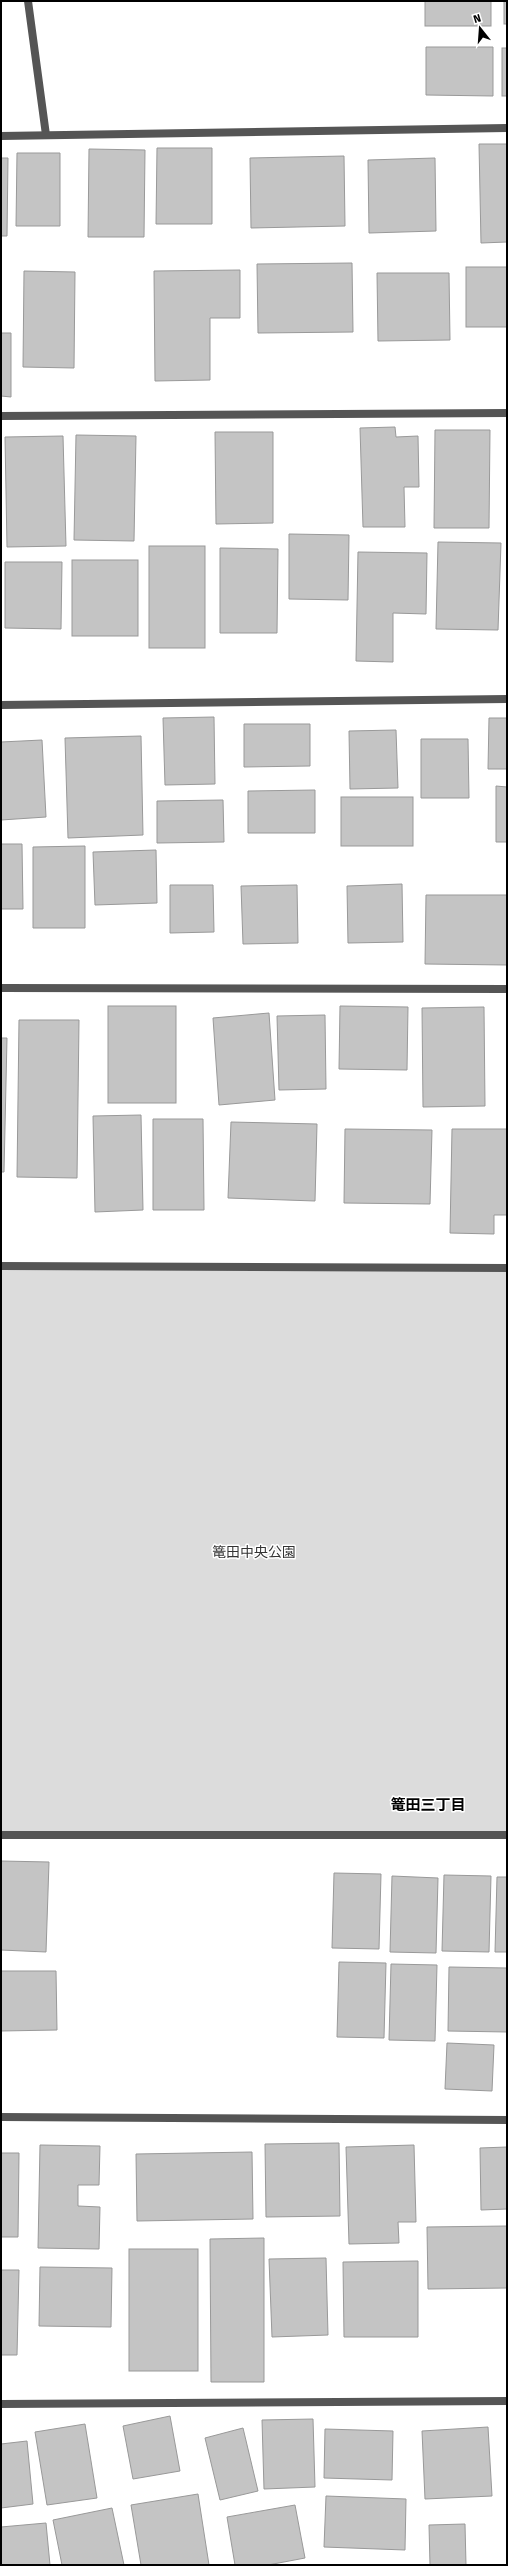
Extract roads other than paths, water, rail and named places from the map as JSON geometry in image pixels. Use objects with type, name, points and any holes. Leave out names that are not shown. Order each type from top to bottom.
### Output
[{"type":"street","points":[[28,1],[46,135]]},
{"type":"street","points":[[1,136],[507,128]]},
{"type":"street","points":[[1,416],[507,413]]},
{"type":"street","points":[[1,705],[507,699]]},
{"type":"street","points":[[1,988],[507,989]]},
{"type":"street","points":[[1,1266],[507,1268]]},
{"type":"street","points":[[1,1835],[507,1835]]},
{"type":"street","points":[[1,2117],[507,2120]]},
{"type":"street","points":[[1,2404],[507,2401]]},
{"type":"district","name":"篭田三丁目","points":[[428,1805]]},
{"type":"park label","name":"篭田中央公園","points":[[254,1552]]}]
